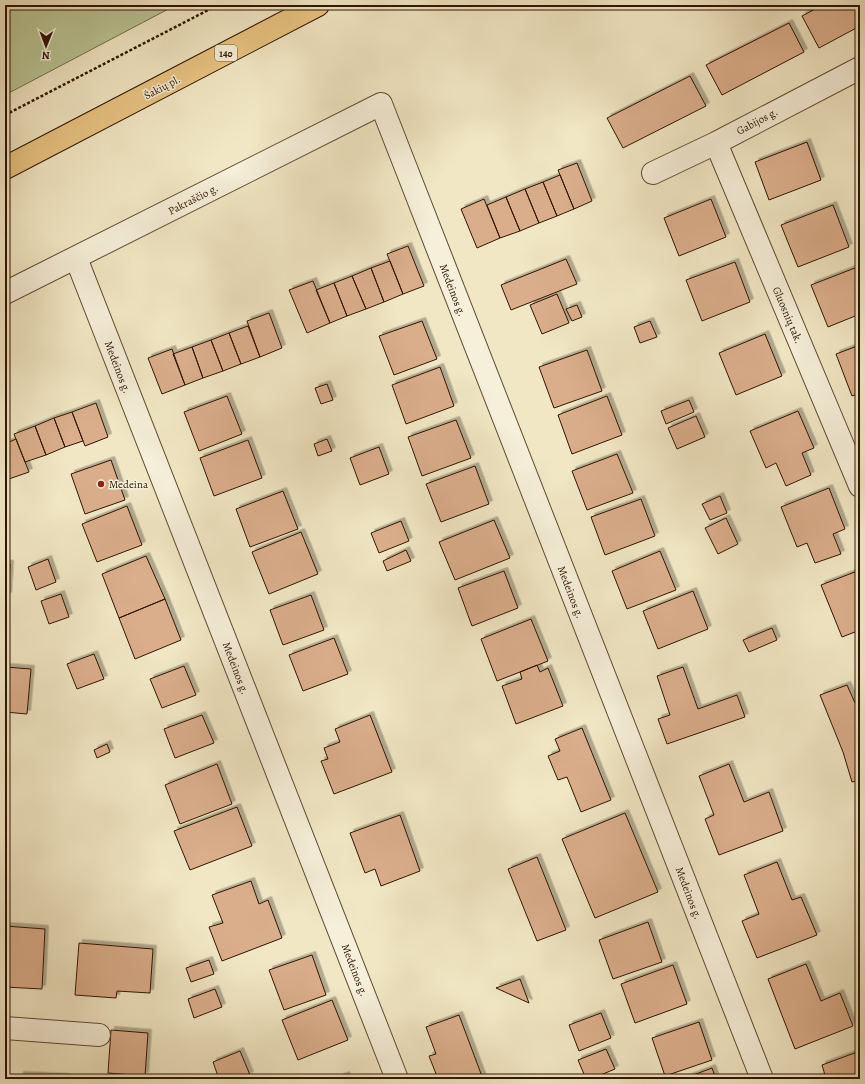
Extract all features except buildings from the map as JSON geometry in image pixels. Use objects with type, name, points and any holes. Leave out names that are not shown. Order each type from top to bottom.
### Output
[{"type":"main road","name":"Šakių pl.","points":[[5,168],[318,5]]},
{"type":"street","name":"Gabijos g.","points":[[653,173],[716,143],[860,68]]},
{"type":"street","name":"Pakraščio g.","points":[[5,294],[381,104]]},
{"type":"street","name":"Medeinos g.","points":[[381,104],[762,1079]]},
{"type":"street","name":"Gluosnių tak.","points":[[716,143],[860,486]]},
{"type":"street","name":"Medeinos g.","points":[[76,258],[397,1079]]},
{"type":"street","points":[[5,1028],[99,1035]]},
{"type":"path","points":[[5,115],[218,5]]},
{"type":"green space","points":[[5,5],[176,5],[5,95]]},
{"type":"place","name":"Medeina","points":[[101,484]]}]
